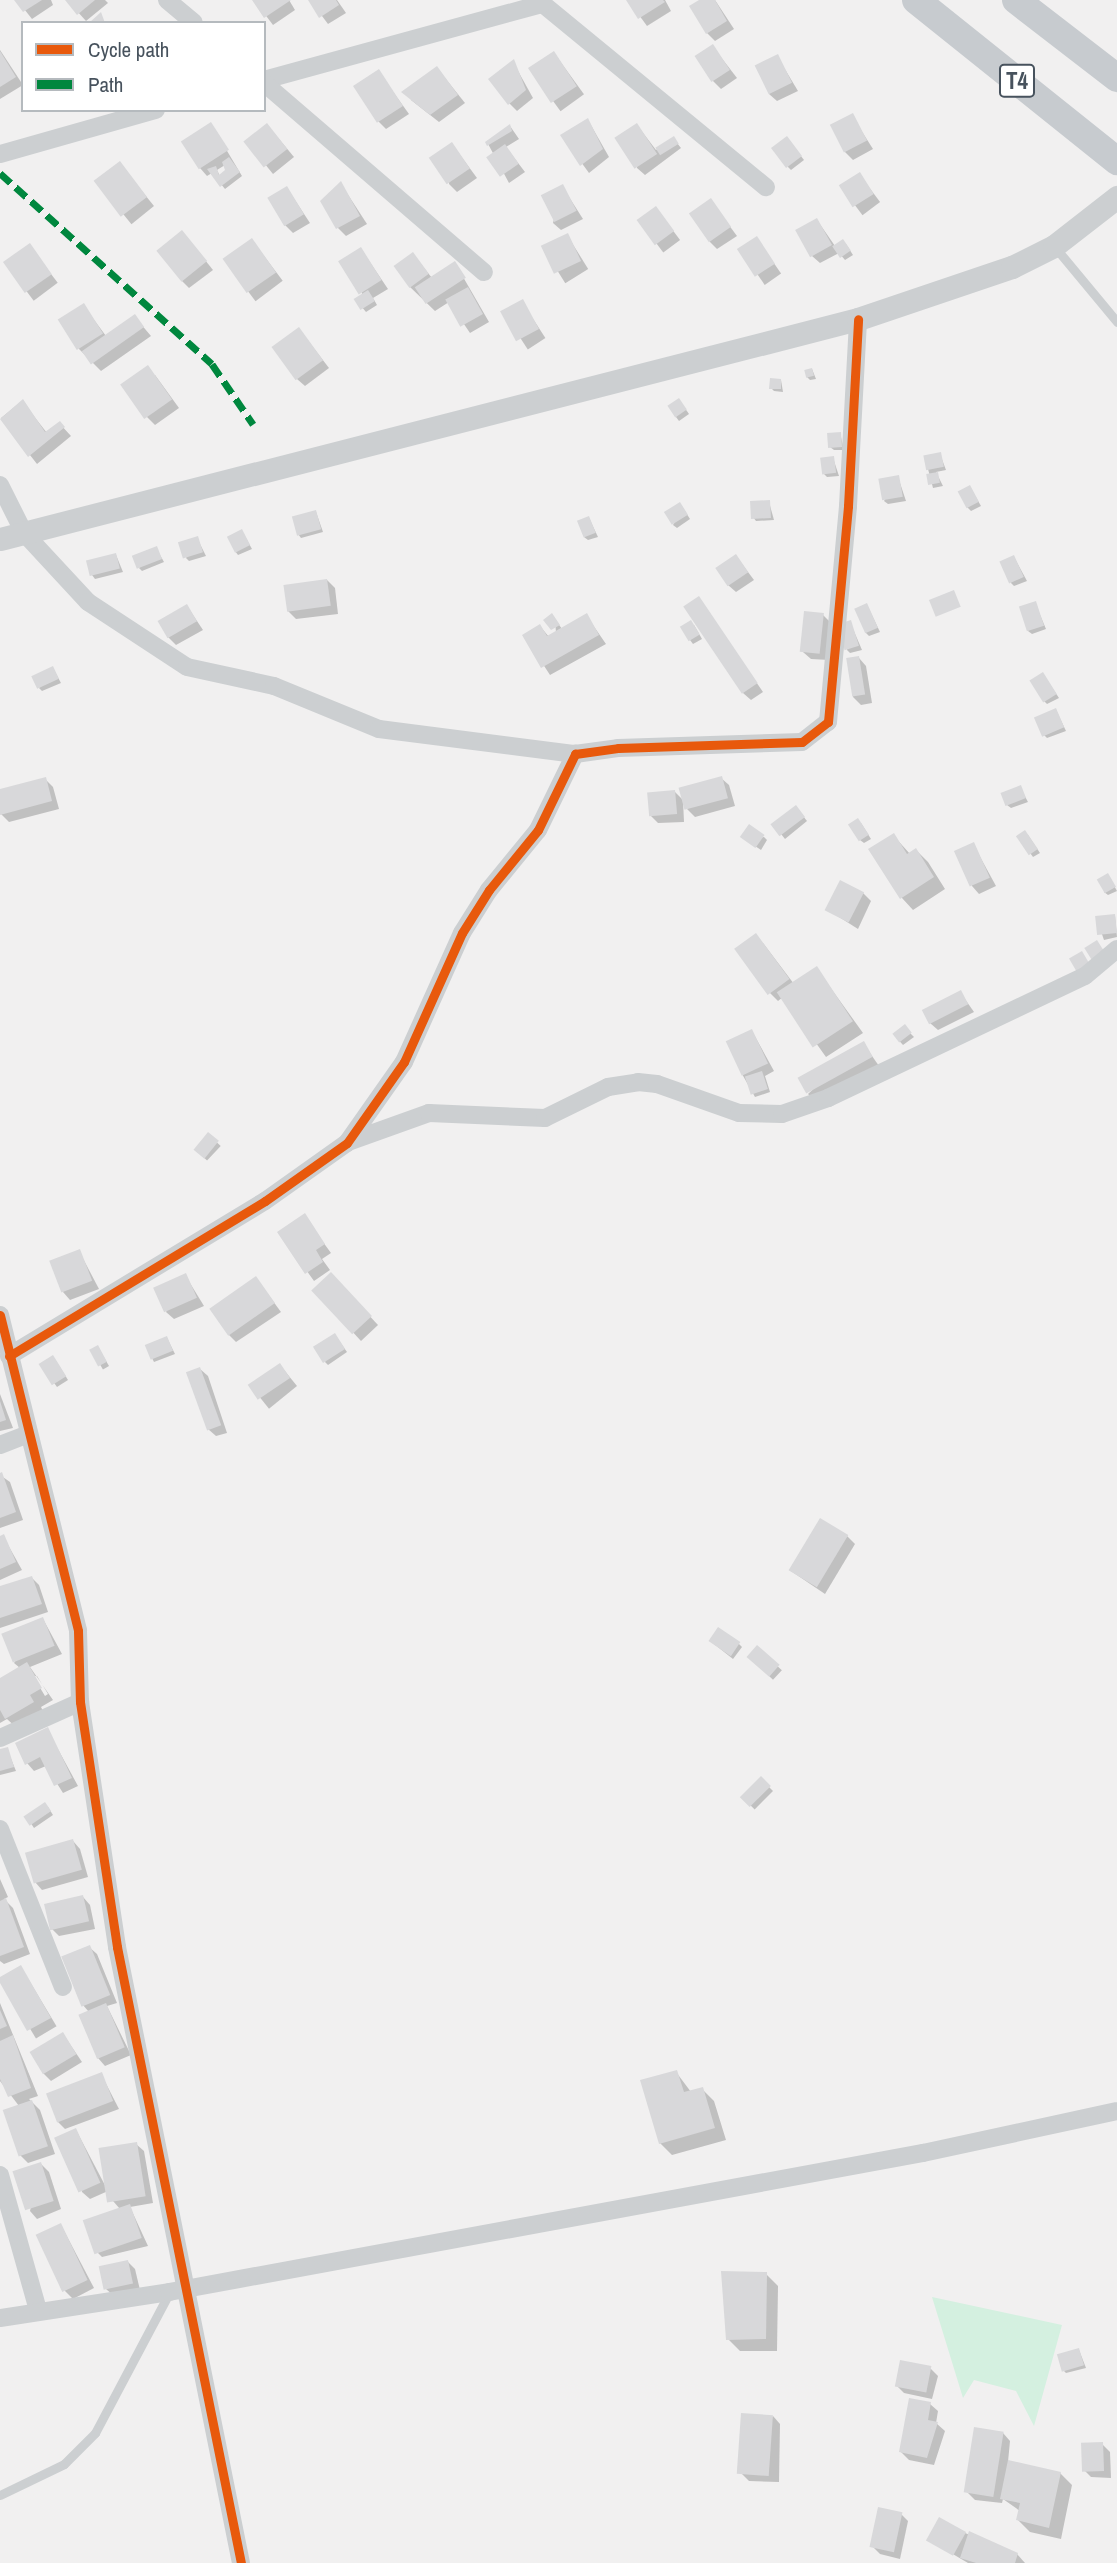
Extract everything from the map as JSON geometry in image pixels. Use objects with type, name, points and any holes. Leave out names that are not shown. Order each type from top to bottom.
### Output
[{"type":"main road","name":"T4","points":[[916,0],[1117,161]]},
{"type":"main road","name":"T4","points":[[1016,0],[1117,78]]},
{"type":"street","points":[[167,0],[192,21]]},
{"type":"street","points":[[266,80],[540,2],[766,187]]},
{"type":"street","points":[[266,83],[484,272]]},
{"type":"street","points":[[0,154],[149,112]]},
{"type":"street","points":[[0,539],[858,319],[1012,267],[1054,246],[1117,197]]},
{"type":"street","points":[[0,485],[24,533],[88,602],[187,667],[274,686],[379,729],[575,754],[631,747],[802,742],[828,722],[848,506],[858,319]]},
{"type":"street","points":[[347,1143],[404,1062],[462,933],[489,890],[538,831],[575,754]]},
{"type":"street","points":[[9,1356],[265,1201],[347,1143],[429,1113],[507,1119],[551,1116],[593,1093],[638,1082],[657,1084],[739,1113],[782,1114],[828,1098],[1085,975],[1117,949]]},
{"type":"street","points":[[0,1315],[26,1435],[78,1631],[80,1702],[117,1947],[178,2290],[242,2563]]},
{"type":"street","points":[[0,1445],[26,1435]]},
{"type":"street","points":[[0,1738],[80,1702]]},
{"type":"street","points":[[0,1829],[63,1987]]},
{"type":"street","points":[[0,2318],[178,2290],[909,2156],[1117,2111]]},
{"type":"street","points":[[0,2175],[38,2310]]},
{"type":"lane","points":[[1054,246],[1117,322]]},
{"type":"lane","points":[[0,2495],[64,2464],[95,2433],[178,2290]]},
{"type":"green space","points":[[932,2297],[1062,2325],[1034,2426],[1016,2391],[974,2380],[963,2398]]},
{"type":"building","points":[[14,0],[42,0],[23,12]]},
{"type":"building","points":[[65,0],[95,0],[77,15]]},
{"type":"building","points":[[252,0],[291,0],[264,18]]},
{"type":"building","points":[[308,0],[336,0],[339,5],[319,18]]},
{"type":"building","points":[[626,0],[663,0],[665,2],[638,19]]},
{"type":"building","points":[[699,0],[715,0],[727,21],[706,34],[689,6]]},
{"type":"building","points":[[101,12],[104,21],[91,21]]},
{"type":"building","points":[[713,44],[730,70],[711,82],[695,56]]},
{"type":"building","points":[[0,51],[16,77],[0,87]]},
{"type":"building","points":[[554,51],[577,86],[551,103],[528,68]]},
{"type":"building","points":[[778,54],[792,83],[769,94],[755,65]]},
{"type":"building","points":[[514,59],[526,90],[508,105],[488,79]]},
{"type":"building","points":[[437,66],[458,95],[430,115],[401,92]]},
{"type":"building","points":[[379,69],[403,106],[377,123],[353,86]]},
{"type":"building","points":[[853,113],[867,141],[844,152],[830,125]]},
{"type":"building","points":[[588,118],[603,149],[580,166],[560,135]]},
{"type":"building","points":[[211,122],[229,150],[199,169],[181,142]]},
{"type":"building","points":[[267,123],[287,149],[264,167],[243,141]]},
{"type":"building","points":[[637,123],[657,154],[635,169],[614,138]]},
{"type":"building","points":[[510,124],[512,131],[487,146],[485,142]]},
{"type":"building","points":[[674,136],[679,144],[660,155],[655,148]]},
{"type":"building","points":[[787,136],[802,156],[786,168],[771,148]]},
{"type":"building","points":[[452,142],[470,169],[447,184],[429,158]]},
{"type":"building","points":[[505,144],[519,164],[500,177],[486,157]]},
{"type":"building","points":[[229,157],[240,172],[220,187],[207,169],[216,166],[219,175],[225,170],[222,162]]},
{"type":"building","points":[[120,161],[147,197],[121,217],[94,181]]},
{"type":"building","points":[[860,172],[874,194],[853,207],[839,185]]},
{"type":"building","points":[[341,181],[360,216],[336,229],[320,201]]},
{"type":"building","points":[[563,184],[577,211],[554,222],[541,195]]},
{"type":"building","points":[[287,186],[304,214],[284,226],[267,198]]},
{"type":"building","points":[[711,198],[731,227],[709,242],[689,213]]},
{"type":"building","points":[[656,206],[674,231],[655,245],[637,220]]},
{"type":"building","points":[[817,218],[832,245],[810,257],[795,230]]},
{"type":"building","points":[[182,230],[207,261],[182,282],[156,251]]},
{"type":"building","points":[[568,233],[581,261],[554,274],[541,246]]},
{"type":"building","points":[[757,236],[775,264],[755,277],[737,249]]},
{"type":"building","points":[[252,238],[276,272],[247,293],[223,259]]},
{"type":"building","points":[[843,239],[851,251],[840,258],[832,246]]},
{"type":"building","points":[[30,243],[52,274],[25,293],[3,262]]},
{"type":"building","points":[[361,247],[382,280],[359,294],[338,261]]},
{"type":"building","points":[[413,252],[429,274],[409,288],[394,266]]},
{"type":"building","points":[[455,261],[466,278],[426,304],[415,287]]},
{"type":"building","points":[[468,287],[483,314],[460,327],[445,300]]},
{"type":"building","points":[[368,290],[375,301],[360,310],[354,299]]},
{"type":"building","points":[[523,299],[539,329],[516,341],[500,311]]},
{"type":"building","points":[[84,303],[103,334],[77,350],[58,319]]},
{"type":"building","points":[[135,314],[144,327],[91,364],[82,351]]},
{"type":"building","points":[[299,327],[323,360],[296,380],[271,347]]},
{"type":"building","points":[[148,365],[172,399],[144,419],[120,385]]},
{"type":"building","points":[[812,368],[814,376],[806,378],[804,370]]},
{"type":"building","points":[[770,378],[781,379],[781,389],[769,389]]},
{"type":"building","points":[[679,398],[687,410],[675,417],[667,406]]},
{"type":"building","points":[[23,399],[45,432],[60,421],[65,427],[28,457],[0,419]]},
{"type":"building","points":[[841,432],[842,447],[828,448],[827,433]]},
{"type":"building","points":[[941,452],[944,467],[926,470],[923,455]]},
{"type":"building","points":[[834,456],[836,473],[822,475],[820,458]]},
{"type":"building","points":[[938,472],[940,483],[928,485],[926,474]]},
{"type":"building","points":[[899,475],[903,497],[882,500],[878,479]]},
{"type":"building","points":[[970,485],[979,502],[967,508],[958,492]]},
{"type":"building","points":[[770,500],[771,518],[751,519],[750,501]]},
{"type":"building","points":[[680,502],[688,515],[672,525],[664,512]]},
{"type":"building","points":[[316,510],[321,529],[297,536],[292,516]]},
{"type":"building","points":[[589,516],[596,533],[584,538],[577,521]]},
{"type":"building","points":[[242,529],[250,545],[235,553],[227,537]]},
{"type":"building","points":[[198,536],[203,552],[183,558],[178,542]]},
{"type":"building","points":[[157,546],[162,559],[137,569],[132,556]]},
{"type":"building","points":[[116,553],[120,569],[90,576],[86,560]]},
{"type":"building","points":[[736,554],[748,572],[728,586],[715,568]]},
{"type":"building","points":[[1014,555],[1024,577],[1009,583],[999,562]]},
{"type":"building","points":[[327,579],[331,606],[287,612],[283,585]]},
{"type":"building","points":[[954,590],[961,607],[936,617],[929,600]]},
{"type":"building","points":[[699,596],[758,683],[742,694],[683,607]]},
{"type":"building","points":[[1036,601],[1044,626],[1027,631],[1019,607]]},
{"type":"building","points":[[867,603],[878,628],[865,633],[854,609]]},
{"type":"building","points":[[187,604],[197,621],[168,638],[158,621]]},
{"type":"building","points":[[804,611],[824,613],[820,654],[800,652]]},
{"type":"building","points":[[552,613],[560,625],[551,630],[543,620]]},
{"type":"building","points":[[587,613],[599,635],[541,668],[522,635],[540,624],[547,636]]},
{"type":"building","points":[[691,620],[700,635],[689,641],[680,627]]},
{"type":"building","points":[[851,620],[859,646],[845,650],[837,624]]},
{"type":"building","points":[[859,656],[865,695],[852,697],[846,658]]},
{"type":"building","points":[[53,666],[59,679],[37,689],[31,676]]},
{"type":"building","points":[[1043,672],[1057,694],[1043,703],[1029,680]]},
{"type":"building","points":[[1056,708],[1064,727],[1042,737],[1034,717]]},
{"type":"building","points":[[722,776],[728,798],[684,810],[679,788]]},
{"type":"building","points":[[46,777],[52,801],[0,815],[0,789]]},
{"type":"building","points":[[1021,785],[1026,798],[1005,806],[1000,793]]},
{"type":"building","points":[[675,790],[677,814],[649,816],[647,792]]},
{"type":"building","points":[[796,805],[805,817],[779,836],[770,824]]},
{"type":"building","points":[[858,818],[869,835],[859,841],[848,825]]},
{"type":"building","points":[[749,824],[765,835],[755,848],[740,837]]},
{"type":"building","points":[[1025,830],[1038,849],[1029,855],[1016,836]]},
{"type":"building","points":[[894,833],[907,854],[916,848],[934,877],[900,899],[868,849]]},
{"type":"building","points":[[974,842],[990,878],[970,887],[954,851]]},
{"type":"building","points":[[1108,873],[1116,887],[1105,893],[1097,879]]},
{"type":"building","points":[[840,880],[864,892],[849,923],[825,910]]},
{"type":"building","points":[[1115,914],[1117,933],[1097,935],[1095,916]]},
{"type":"building","points":[[756,933],[790,979],[768,995],[734,949]]},
{"type":"building","points":[[1097,940],[1107,956],[1094,964],[1084,948]]},
{"type":"building","points":[[1082,951],[1090,965],[1077,972],[1069,959]]},
{"type":"building","points":[[817,966],[853,1021],[813,1047],[777,992]]},
{"type":"building","points":[[961,990],[968,1004],[929,1024],[922,1010]]},
{"type":"building","points":[[905,1024],[912,1033],[899,1043],[892,1034]]},
{"type":"building","points":[[752,1029],[768,1063],[742,1076],[726,1041]]},
{"type":"building","points":[[864,1041],[873,1057],[806,1094],[798,1078]]},
{"type":"building","points":[[762,1071],[768,1089],[751,1095],[745,1077]]},
{"type":"building","points":[[208,1132],[219,1141],[204,1159],[194,1150]]},
{"type":"building","points":[[305,1213],[325,1244],[316,1250],[323,1262],[305,1274],[277,1232]]},
{"type":"building","points":[[80,1249],[92,1281],[61,1293],[49,1261]]},
{"type":"building","points":[[331,1272],[372,1316],[352,1334],[311,1290]]},
{"type":"building","points":[[186,1273],[197,1298],[164,1312],[153,1288]]},
{"type":"building","points":[[256,1276],[275,1303],[228,1336],[209,1309]]},
{"type":"building","points":[[335,1333],[345,1349],[323,1363],[313,1347]]},
{"type":"building","points":[[167,1336],[173,1351],[151,1360],[145,1345]]},
{"type":"building","points":[[98,1345],[107,1362],[98,1366],[89,1350]]},
{"type":"building","points":[[53,1355],[66,1376],[52,1385],[39,1364]]},
{"type":"building","points":[[280,1363],[290,1378],[258,1400],[248,1385]]},
{"type":"building","points":[[200,1367],[221,1425],[207,1430],[186,1372]]},
{"type":"building","points":[[0,1401],[6,1420],[0,1422]]},
{"type":"building","points":[[2,1472],[16,1512],[0,1518],[0,1473]]},
{"type":"building","points":[[820,1518],[848,1535],[817,1587],[789,1570]]},
{"type":"building","points":[[4,1534],[16,1562],[0,1569],[0,1536]]},
{"type":"building","points":[[32,1576],[42,1604],[0,1618],[0,1586]]},
{"type":"building","points":[[43,1617],[55,1646],[13,1663],[1,1634]]},
{"type":"building","points":[[718,1627],[740,1642],[731,1656],[708,1641]]},
{"type":"building","points":[[757,1645],[780,1665],[769,1677],[747,1657]]},
{"type":"building","points":[[27,1662],[42,1688],[30,1695],[34,1702],[5,1719],[0,1710],[0,1678]]},
{"type":"building","points":[[48,1727],[72,1778],[54,1786],[40,1757],[25,1765],[15,1743]]},
{"type":"building","points":[[8,1747],[14,1767],[0,1771],[0,1749]]},
{"type":"building","points":[[761,1776],[771,1786],[750,1807],[740,1797]]},
{"type":"building","points":[[45,1802],[51,1811],[30,1826],[23,1817]]},
{"type":"building","points":[[73,1839],[82,1870],[34,1884],[25,1853]]},
{"type":"building","points":[[83,1895],[89,1921],[50,1930],[44,1904]]},
{"type":"building","points":[[6,1898],[24,1947],[0,1956],[0,1901]]},
{"type":"building","points":[[90,1945],[110,1995],[81,2007],[61,1957]]},
{"type":"building","points":[[21,1965],[51,2018],[27,2031],[0,1983],[0,1977]]},
{"type":"building","points":[[106,2003],[125,2047],[97,2059],[78,2015]]},
{"type":"building","points":[[0,2010],[7,2026],[0,2029]]},
{"type":"building","points":[[63,2032],[76,2054],[43,2074],[30,2052]]},
{"type":"building","points":[[13,2035],[31,2088],[8,2097],[0,2079],[0,2041]]},
{"type":"building","points":[[677,2070],[684,2092],[703,2087],[715,2128],[659,2144],[640,2080]]},
{"type":"building","points":[[102,2072],[113,2101],[57,2122],[46,2094]]},
{"type":"building","points":[[32,2100],[48,2146],[19,2156],[3,2110]]},
{"type":"building","points":[[76,2128],[100,2183],[78,2193],[54,2138]]},
{"type":"building","points":[[137,2142],[146,2196],[107,2202],[98,2148]]},
{"type":"building","points":[[41,2162],[54,2201],[25,2210],[12,2171]]},
{"type":"building","points":[[130,2204],[142,2238],[94,2254],[83,2220]]},
{"type":"building","points":[[61,2223],[88,2280],[62,2292],[36,2235]]},
{"type":"building","points":[[128,2260],[133,2283],[104,2290],[99,2266]]},
{"type":"building","points":[[721,2271],[767,2272],[766,2339],[726,2340]]},
{"type":"building","points":[[1079,2348],[1084,2365],[1062,2372],[1057,2354]]},
{"type":"building","points":[[900,2360],[931,2366],[926,2393],[895,2387]]},
{"type":"building","points":[[909,2398],[931,2402],[928,2420],[938,2422],[927,2458],[899,2452]]},
{"type":"building","points":[[741,2413],[773,2415],[769,2476],[737,2474]]},
{"type":"building","points":[[974,2427],[1004,2432],[993,2497],[964,2492]]},
{"type":"building","points":[[1103,2442],[1104,2471],[1082,2472],[1081,2443]]},
{"type":"building","points":[[1008,2460],[1061,2472],[1049,2528],[1016,2520],[1020,2503],[1000,2499]]},
{"type":"building","points":[[878,2507],[902,2512],[894,2552],[869,2547]]},
{"type":"building","points":[[939,2517],[966,2532],[953,2556],[926,2541]]},
{"type":"building","points":[[969,2531],[1018,2553],[1015,2563],[976,2563],[960,2558]]},
{"type":"marked path","points":[[0,173],[212,364],[253,424]]},
{"type":"cycle path","points":[[9,1356],[265,1201],[347,1143],[404,1062],[462,933],[489,890],[538,830],[575,754],[618,748],[802,742],[828,722],[848,506],[858,319]]},
{"type":"cycle path","points":[[0,1315],[78,1631],[80,1702],[117,1947],[241,2563]]}]
